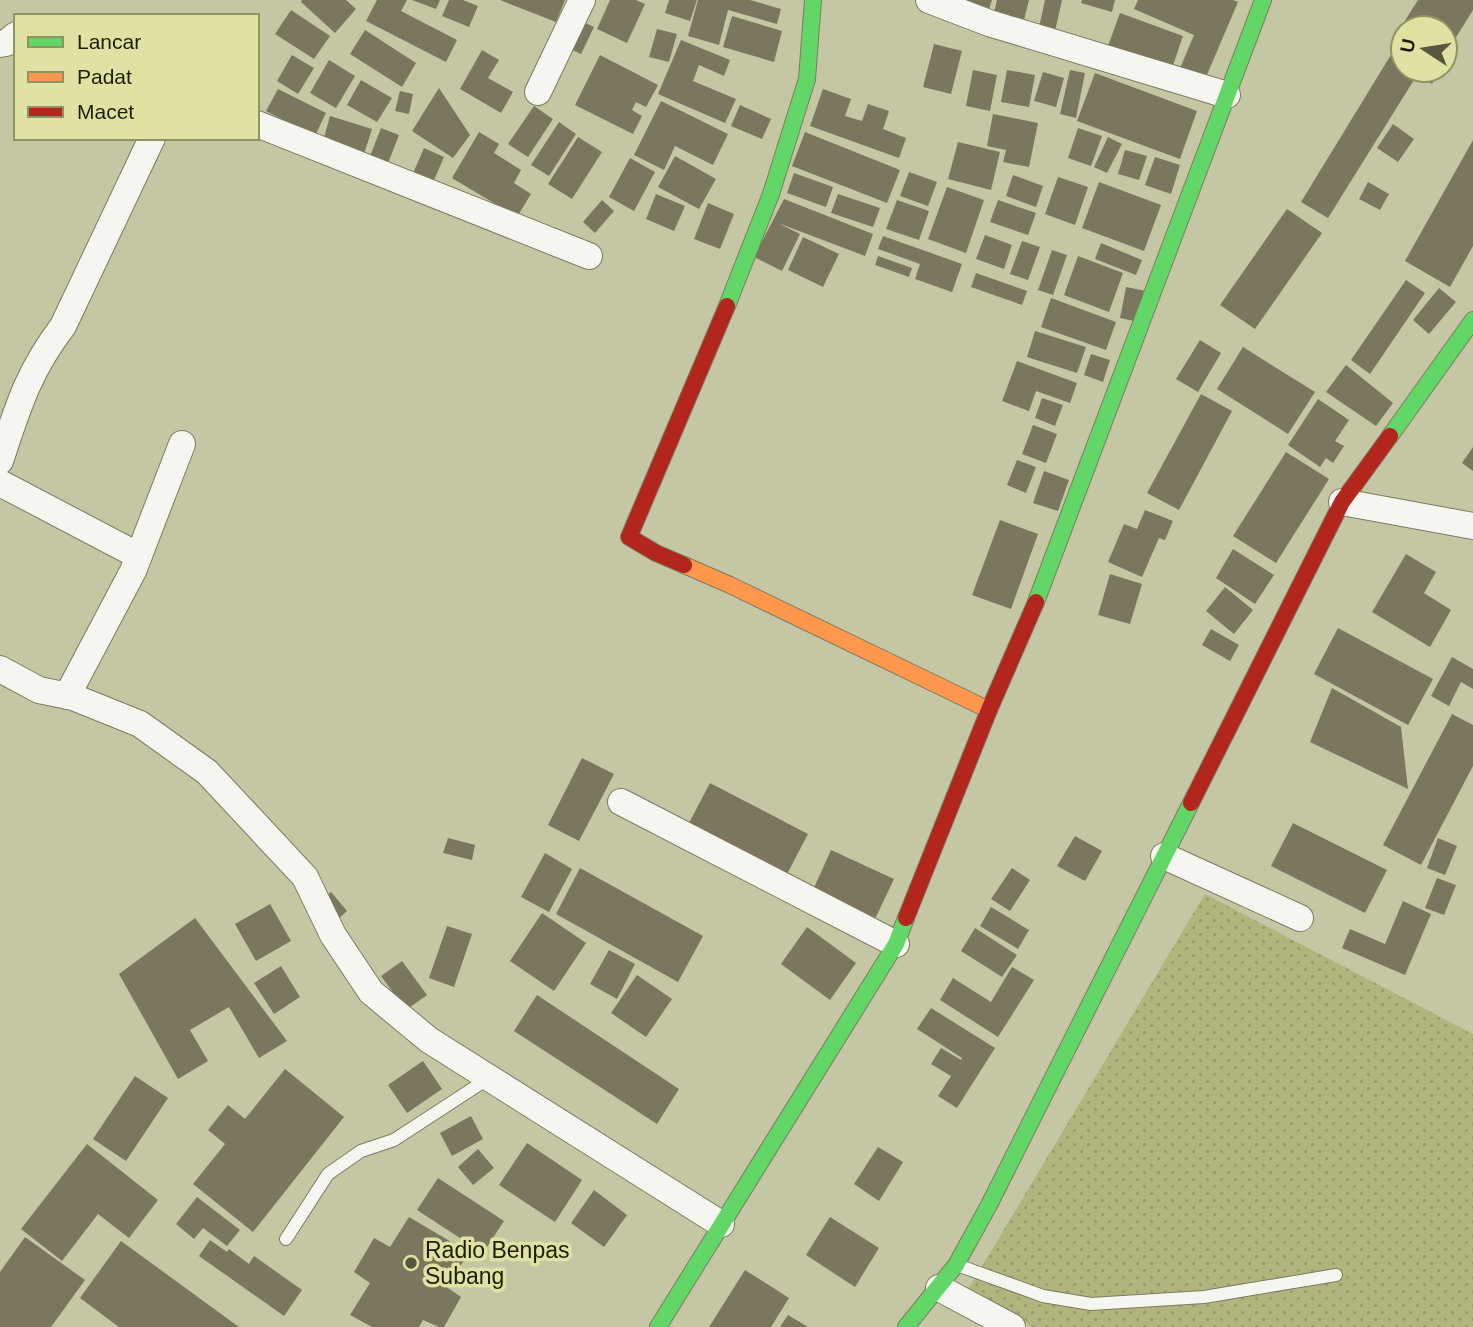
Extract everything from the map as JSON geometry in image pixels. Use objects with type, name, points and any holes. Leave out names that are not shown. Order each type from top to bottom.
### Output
[{"type":"street","points":[[538,92],[582,0]]},
{"type":"street","points":[[813,0],[807,79],[771,194],[629,537],[656,553],[730,585],[989,710]]},
{"type":"street","points":[[929,0],[989,23],[1227,95]]},
{"type":"street","points":[[658,1327],[896,944],[989,710],[1024,634],[1264,0]]},
{"type":"street","points":[[259,125],[589,256]]},
{"type":"street","points":[[0,461],[23,392],[44,352],[63,326],[151,140]]},
{"type":"street","points":[[906,1327],[956,1265],[989,1205],[1342,502],[1473,320]]},
{"type":"street","points":[[67,696],[139,556],[182,444]]},
{"type":"street","points":[[0,484],[139,556]]},
{"type":"street","points":[[1342,502],[1473,526]]},
{"type":"street","points":[[6,681],[67,696],[140,724],[206,772],[305,877],[333,935],[371,992],[429,1040],[721,1224]]},
{"type":"street","points":[[621,803],[896,944]]},
{"type":"street","points":[[1164,856],[1300,918]]},
{"type":"street","points":[[939,1287],[1012,1327]]},
{"type":"lane","points":[[286,1239],[328,1174],[361,1152],[394,1140],[489,1078]]},
{"type":"lane","points":[[956,1265],[1043,1296],[1091,1304],[1204,1297],[1336,1275]]},
{"type":"green space","points":[[1205,894],[1473,1034],[1473,1327],[1033,1327],[966,1293]]},
{"type":"building","points":[[346,0],[356,9],[335,33],[301,2]]},
{"type":"building","points":[[377,0],[407,0],[401,11],[457,40],[446,62],[366,21]]},
{"type":"building","points":[[412,0],[440,0],[436,9]]},
{"type":"building","points":[[449,0],[463,0],[478,6],[469,27],[442,16]]},
{"type":"building","points":[[500,0],[565,0],[556,22]]},
{"type":"building","points":[[610,0],[636,0],[645,4],[627,43],[597,29]]},
{"type":"building","points":[[669,0],[697,0],[690,21],[665,13]]},
{"type":"building","points":[[698,0],[750,0],[781,9],[777,24],[728,10],[719,45],[688,36]]},
{"type":"building","points":[[965,0],[992,0],[988,13]]},
{"type":"building","points":[[997,0],[1029,0],[1023,24],[993,17]]},
{"type":"building","points":[[1045,0],[1062,0],[1054,36],[1038,32]]},
{"type":"building","points":[[1082,0],[1115,0],[1112,12],[1081,3]]},
{"type":"building","points":[[1138,0],[1238,2],[1203,84],[1178,73],[1194,35],[1134,9]]},
{"type":"building","points":[[1418,0],[1473,0],[1473,10],[1459,32],[1459,14],[1409,14]]},
{"type":"building","points":[[291,10],[330,36],[314,59],[275,34]]},
{"type":"building","points":[[1120,13],[1183,36],[1169,77],[1105,54]]},
{"type":"building","points":[[732,16],[782,31],[774,62],[723,47]]},
{"type":"building","points":[[579,20],[594,27],[581,54],[566,47]]},
{"type":"building","points":[[657,29],[677,34],[669,62],[649,57]]},
{"type":"building","points":[[365,30],[416,63],[402,87],[350,54]]},
{"type":"building","points":[[681,40],[730,60],[724,76],[699,65],[693,81],[736,99],[725,123],[658,94]]},
{"type":"building","points":[[934,44],[962,51],[951,94],[923,87]]},
{"type":"building","points":[[482,50],[499,60],[488,78],[513,92],[501,113],[460,89]]},
{"type":"building","points":[[292,55],[314,68],[298,94],[277,81]]},
{"type":"building","points":[[600,55],[658,85],[646,107],[636,102],[632,110],[642,116],[633,134],[575,105]]},
{"type":"building","points":[[1389,58],[1389,84],[1411,84],[1328,218],[1301,202]]},
{"type":"building","points":[[329,60],[355,76],[336,108],[310,93]]},
{"type":"building","points":[[973,70],[997,75],[990,111],[966,106]]},
{"type":"building","points":[[1007,70],[1035,75],[1029,107],[1001,102]]},
{"type":"building","points":[[1070,70],[1085,73],[1076,118],[1060,114]]},
{"type":"building","points":[[1043,72],[1064,78],[1056,107],[1034,101]]},
{"type":"building","points":[[1095,73],[1197,111],[1180,159],[1077,121]]},
{"type":"building","points":[[361,80],[392,98],[377,122],[347,105]]},
{"type":"building","points":[[439,88],[470,135],[453,158],[412,131]]},
{"type":"building","points":[[278,89],[326,113],[315,136],[266,111]]},
{"type":"building","points":[[823,89],[851,99],[845,116],[862,121],[868,104],[889,111],[883,129],[906,138],[899,158],[810,126]]},
{"type":"building","points":[[400,91],[413,94],[409,114],[395,111]]},
{"type":"building","points":[[661,101],[728,134],[713,165],[675,146],[664,170],[634,155]]},
{"type":"building","points":[[740,105],[771,119],[762,139],[731,126]]},
{"type":"building","points":[[534,106],[553,119],[528,157],[508,144]]},
{"type":"building","points":[[993,114],[1038,123],[1029,167],[1003,162],[1006,150],[987,146]]},
{"type":"building","points":[[330,116],[372,129],[363,157],[322,145]]},
{"type":"building","points":[[559,122],[576,134],[549,176],[531,165]]},
{"type":"building","points":[[1393,124],[1414,139],[1398,162],[1377,148]]},
{"type":"building","points":[[381,128],[399,135],[385,171],[367,164]]},
{"type":"building","points":[[1078,128],[1102,136],[1091,166],[1068,158]]},
{"type":"building","points":[[479,132],[499,144],[494,153],[521,170],[514,183],[531,194],[517,217],[452,178]]},
{"type":"building","points":[[805,132],[900,170],[887,203],[792,166]]},
{"type":"building","points":[[578,137],[602,152],[572,199],[548,184]]},
{"type":"building","points":[[1108,137],[1122,144],[1107,173],[1094,167]]},
{"type":"building","points":[[1473,140],[1473,246],[1450,287],[1405,261]]},
{"type":"building","points":[[958,142],[1000,152],[991,190],[948,179]]},
{"type":"building","points":[[424,148],[444,157],[431,187],[411,178]]},
{"type":"building","points":[[1125,150],[1147,156],[1139,180],[1118,174]]},
{"type":"building","points":[[675,156],[716,179],[699,209],[658,187]]},
{"type":"building","points":[[1155,157],[1180,165],[1171,194],[1145,185]]},
{"type":"building","points":[[630,158],[655,172],[634,211],[609,197]]},
{"type":"building","points":[[909,172],[937,182],[928,206],[900,196]]},
{"type":"building","points":[[794,173],[833,187],[826,207],[787,193]]},
{"type":"building","points":[[1013,175],[1043,186],[1036,207],[1006,196]]},
{"type":"building","points":[[1058,177],[1088,187],[1075,225],[1045,214]]},
{"type":"building","points":[[1099,182],[1161,205],[1144,251],[1082,228]]},
{"type":"building","points":[[1368,182],[1389,194],[1380,210],[1359,199]]},
{"type":"building","points":[[947,187],[984,200],[966,253],[928,239]]},
{"type":"building","points":[[656,194],[685,206],[674,231],[646,219]]},
{"type":"building","points":[[838,194],[880,208],[873,227],[831,213]]},
{"type":"building","points":[[784,199],[873,234],[865,256],[778,223],[800,234],[782,271],[754,257]]},
{"type":"building","points":[[602,200],[614,211],[595,233],[583,222]]},
{"type":"building","points":[[897,200],[929,211],[919,240],[886,229]]},
{"type":"building","points":[[998,200],[1036,213],[1028,235],[990,222]]},
{"type":"building","points":[[708,203],[734,214],[720,249],[694,239]]},
{"type":"building","points":[[1287,209],[1322,233],[1255,329],[1220,305]]},
{"type":"building","points":[[985,235],[1012,245],[1004,269],[976,259]]},
{"type":"building","points":[[883,236],[962,264],[952,292],[915,279],[920,264],[878,249]]},
{"type":"building","points":[[803,237],[839,254],[823,287],[788,270]]},
{"type":"building","points":[[1022,241],[1040,247],[1028,280],[1010,274]]},
{"type":"building","points":[[1101,243],[1142,260],[1136,275],[1095,259]]},
{"type":"building","points":[[1052,250],[1067,255],[1053,295],[1038,290]]},
{"type":"building","points":[[878,256],[912,268],[909,277],[875,265]]},
{"type":"building","points":[[1078,256],[1123,273],[1109,312],[1064,295]]},
{"type":"building","points":[[976,273],[1027,291],[1022,305],[971,287]]},
{"type":"building","points":[[1406,280],[1425,293],[1370,374],[1351,360]]},
{"type":"building","points":[[1126,287],[1146,291],[1139,322],[1120,318]]},
{"type":"building","points":[[1439,288],[1456,302],[1429,334],[1413,320]]},
{"type":"building","points":[[1051,298],[1116,322],[1106,350],[1041,327]]},
{"type":"building","points":[[1035,331],[1086,347],[1077,373],[1027,357]]},
{"type":"building","points":[[1200,340],[1221,353],[1198,392],[1176,379]]},
{"type":"building","points":[[1243,347],[1315,392],[1288,434],[1217,389]]},
{"type":"building","points":[[1091,354],[1110,360],[1103,382],[1084,375]]},
{"type":"building","points":[[1017,361],[1077,383],[1070,403],[1036,391],[1029,411],[1002,401]]},
{"type":"building","points":[[1346,365],[1393,403],[1376,426],[1326,392]]},
{"type":"building","points":[[1201,394],[1232,411],[1179,510],[1147,493]]},
{"type":"building","points":[[1042,398],[1063,405],[1055,426],[1035,418]]},
{"type":"building","points":[[1318,399],[1349,420],[1335,441],[1344,446],[1333,463],[1326,458],[1320,467],[1288,445]]},
{"type":"building","points":[[1033,425],[1057,434],[1046,463],[1022,454]]},
{"type":"building","points":[[1473,447],[1473,471],[1462,463]]},
{"type":"building","points":[[1286,452],[1329,479],[1276,563],[1233,536]]},
{"type":"building","points":[[1017,460],[1036,467],[1026,493],[1007,485]]},
{"type":"building","points":[[1044,471],[1069,480],[1058,511],[1033,503]]},
{"type":"building","points":[[1145,510],[1173,521],[1165,540],[1159,538],[1142,577],[1108,562],[1124,524],[1137,529]]},
{"type":"building","points":[[1000,520],[1038,534],[1011,609],[972,595]]},
{"type":"building","points":[[1233,549],[1274,575],[1255,604],[1216,578]]},
{"type":"building","points":[[1406,554],[1436,572],[1424,593],[1451,610],[1430,647],[1372,612]]},
{"type":"building","points":[[1110,574],[1142,584],[1130,624],[1098,615]]},
{"type":"building","points":[[1225,587],[1253,610],[1234,634],[1206,611]]},
{"type":"building","points":[[1338,628],[1433,679],[1408,725],[1314,674]]},
{"type":"building","points":[[1211,629],[1239,645],[1230,661],[1202,645]]},
{"type":"building","points":[[1452,657],[1473,669],[1473,689],[1461,682],[1449,706],[1431,696]]},
{"type":"building","points":[[1332,688],[1401,727],[1408,789],[1310,742]]},
{"type":"building","points":[[1452,714],[1473,725],[1473,766],[1421,865],[1383,845]]},
{"type":"building","points":[[582,758],[614,774],[579,841],[548,825]]},
{"type":"building","points":[[710,783],[808,834],[787,874],[689,823]]},
{"type":"building","points":[[1293,823],[1387,870],[1365,913],[1271,866]]},
{"type":"building","points":[[1075,836],[1102,851],[1085,881],[1057,866]]},
{"type":"building","points":[[448,838],[475,845],[472,860],[443,853]]},
{"type":"building","points":[[1438,838],[1457,846],[1445,875],[1427,868]]},
{"type":"building","points":[[831,850],[894,879],[875,919],[813,890]]},
{"type":"building","points":[[545,853],[572,869],[549,912],[521,897]]},
{"type":"building","points":[[580,868],[703,936],[678,982],[556,914]]},
{"type":"building","points":[[1012,868],[1030,880],[1010,911],[991,899]]},
{"type":"building","points":[[1437,878],[1456,885],[1444,915],[1425,908]]},
{"type":"building","points":[[331,892],[347,911],[337,920],[321,900]]},
{"type":"building","points":[[1403,901],[1431,914],[1405,975],[1342,948],[1350,929],[1385,944]]},
{"type":"building","points":[[270,904],[291,941],[256,961],[235,924]]},
{"type":"building","points":[[991,907],[1029,930],[1018,949],[980,926]]},
{"type":"building","points":[[542,913],[586,943],[554,991],[510,961]]},
{"type":"building","points":[[195,918],[287,1041],[259,1058],[229,1007],[190,1030],[208,1061],[178,1079],[119,974]]},
{"type":"building","points":[[447,926],[472,934],[454,987],[429,978]]},
{"type":"building","points":[[807,927],[856,963],[830,1000],[781,964]]},
{"type":"building","points":[[975,928],[1017,955],[1002,977],[961,951]]},
{"type":"building","points":[[609,950],[635,964],[617,999],[590,984]]},
{"type":"building","points":[[402,961],[427,995],[406,1010],[381,976]]},
{"type":"building","points":[[281,966],[300,997],[274,1014],[254,983]]},
{"type":"building","points":[[1012,967],[1034,980],[998,1037],[940,1000],[953,978],[991,1002]]},
{"type":"building","points":[[637,975],[672,999],[646,1037],[611,1013]]},
{"type":"building","points":[[537,995],[679,1089],[657,1124],[514,1031]]},
{"type":"building","points":[[931,1008],[995,1048],[957,1108],[938,1096],[951,1076],[931,1064],[941,1048],[961,1060],[962,1058],[917,1029]]},
{"type":"building","points":[[423,1061],[442,1089],[407,1113],[388,1085]]},
{"type":"building","points":[[285,1069],[344,1117],[253,1232],[193,1184],[225,1144],[208,1130],[228,1105],[245,1119]]},
{"type":"building","points":[[135,1076],[168,1098],[126,1161],[93,1139]]},
{"type":"building","points":[[471,1116],[483,1139],[452,1156],[440,1133]]},
{"type":"building","points":[[527,1143],[582,1180],[555,1222],[499,1185]]},
{"type":"building","points":[[87,1144],[158,1200],[129,1238],[98,1214],[62,1261],[21,1229]]},
{"type":"building","points":[[878,1147],[903,1162],[879,1201],[854,1184]]},
{"type":"building","points":[[478,1149],[494,1168],[473,1185],[458,1167]]},
{"type":"building","points":[[438,1178],[504,1221],[483,1253],[417,1210]]},
{"type":"building","points":[[594,1190],[627,1215],[604,1247],[571,1223]]},
{"type":"building","points":[[197,1197],[240,1230],[227,1246],[203,1228],[194,1239],[176,1224]]},
{"type":"building","name":"Radio Benpas Subang","points":[[409,1217],[470,1253],[445,1286],[461,1297],[444,1327],[423,1320],[419,1327],[372,1327],[350,1315],[370,1283],[354,1272],[374,1238],[390,1247]]},
{"type":"building","points":[[830,1217],[879,1248],[855,1287],[806,1255]]},
{"type":"building","points":[[25,1237],[85,1280],[51,1327],[0,1327],[0,1272]]},
{"type":"building","points":[[210,1240],[227,1252],[229,1249],[249,1264],[254,1256],[302,1290],[284,1316],[199,1256]]},
{"type":"building","points":[[121,1241],[239,1327],[119,1327],[80,1298]]},
{"type":"building","points":[[745,1270],[789,1298],[771,1327],[709,1327]]},
{"type":"building","points":[[788,1315],[808,1327],[780,1327]]},
{"type":"traffic: fast","points":[[727,306],[771,194],[807,79],[813,0]]},
{"type":"traffic: fast","points":[[1036,602],[1263,0]]},
{"type":"traffic: fast","points":[[1390,436],[1473,320]]},
{"type":"traffic: fast","points":[[906,1327],[956,1265],[989,1205],[1191,803]]},
{"type":"traffic: fast","points":[[658,1327],[896,944],[906,918]]},
{"type":"traffic: slow","points":[[684,565],[989,710]]},
{"type":"traffic: jam","points":[[684,565],[629,537],[727,306]]},
{"type":"traffic: jam","points":[[1191,803],[1342,502],[1390,436]]},
{"type":"traffic: jam","points":[[906,918],[989,710],[1036,602]]},
{"type":"place","name":"Radio Benpas Subang","points":[[411,1263]]}]
